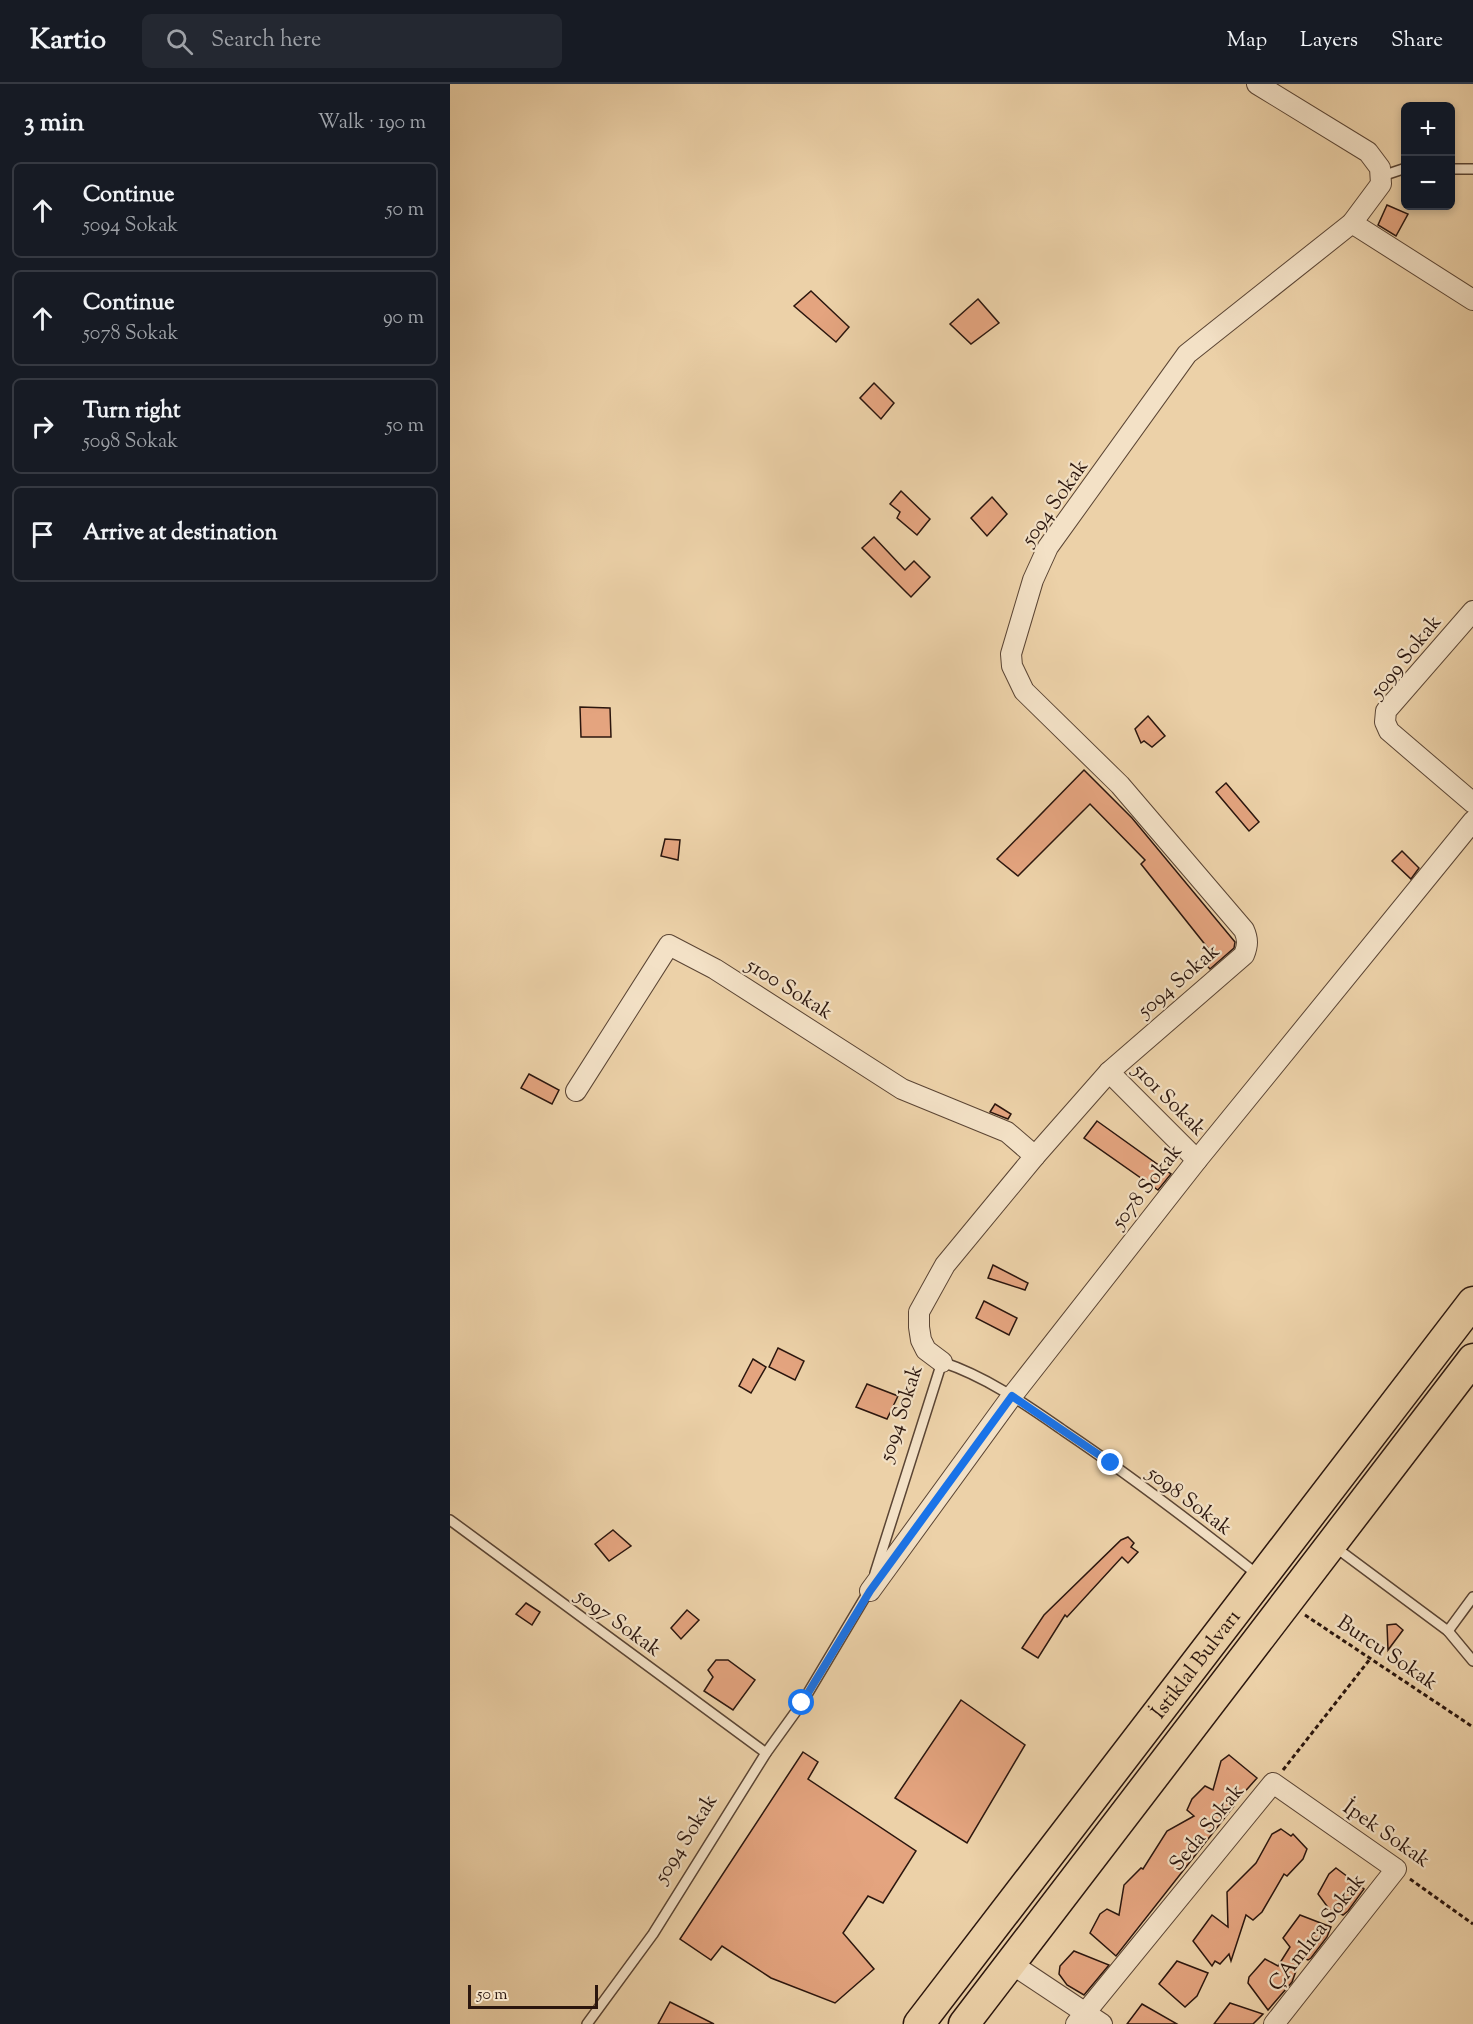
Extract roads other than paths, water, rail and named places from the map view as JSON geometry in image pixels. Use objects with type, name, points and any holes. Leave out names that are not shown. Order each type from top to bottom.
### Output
[{"type":"main road","name":"İstiklal Bulvarı","points":[[919,2024],[969,1962],[1473,1302]]},
{"type":"main road","name":"İstiklal Bulvarı","points":[[964,2024],[1473,1359]]},
{"type":"street","points":[[1257,84],[1368,152],[1377,161],[1382,176]]},
{"type":"street","name":"5094 Sokak","points":[[942,1362],[926,1350],[921,1340],[919,1312],[945,1265],[1035,1155],[1108,1072],[1244,955],[1248,939],[1244,930],[1120,785],[1024,691],[1012,666],[1013,639],[1033,580],[1048,547],[1187,354],[1352,223],[1381,184],[1382,176]]},
{"type":"street","points":[[1352,223],[1473,300]]},
{"type":"street","name":"5099 Sokak","points":[[1473,611],[1386,711],[1385,722],[1389,730],[1473,803]]},
{"type":"street","name":"5078 Sokak","points":[[870,1591],[1012,1396],[1197,1160],[1473,821]]},
{"type":"street","name":"5100 Sokak","points":[[576,1091],[669,945],[715,969],[902,1089],[1007,1132],[1035,1155]]},
{"type":"street","name":"5101 Sokak","points":[[1108,1072],[1197,1160]]},
{"type":"street","name":"İpek Sokak","points":[[1273,1783],[1396,1869]]},
{"type":"street","name":"Seda Sokak","points":[[1081,2018],[1273,1783]]},
{"type":"street","name":"ÇAmlıca Sokak","points":[[1274,2024],[1396,1869]]},
{"type":"street","points":[[1012,1964],[1081,2018],[1102,2024]]},
{"type":"lane","points":[[1455,169],[1473,169]]},
{"type":"lane","points":[[1382,176],[1401,170]]},
{"type":"lane","name":"5098 Sokak","points":[[942,1362],[972,1372],[1012,1396],[1111,1463],[1261,1577]]},
{"type":"lane","name":"5094 Sokak","points":[[587,2024],[653,1934],[766,1753],[802,1703],[870,1591],[942,1362]]},
{"type":"lane","name":"5097 Sokak","points":[[450,1520],[766,1753]]},
{"type":"lane","points":[[1331,1543],[1448,1631],[1473,1661]]},
{"type":"lane","points":[[1448,1631],[1473,1597]]}]
